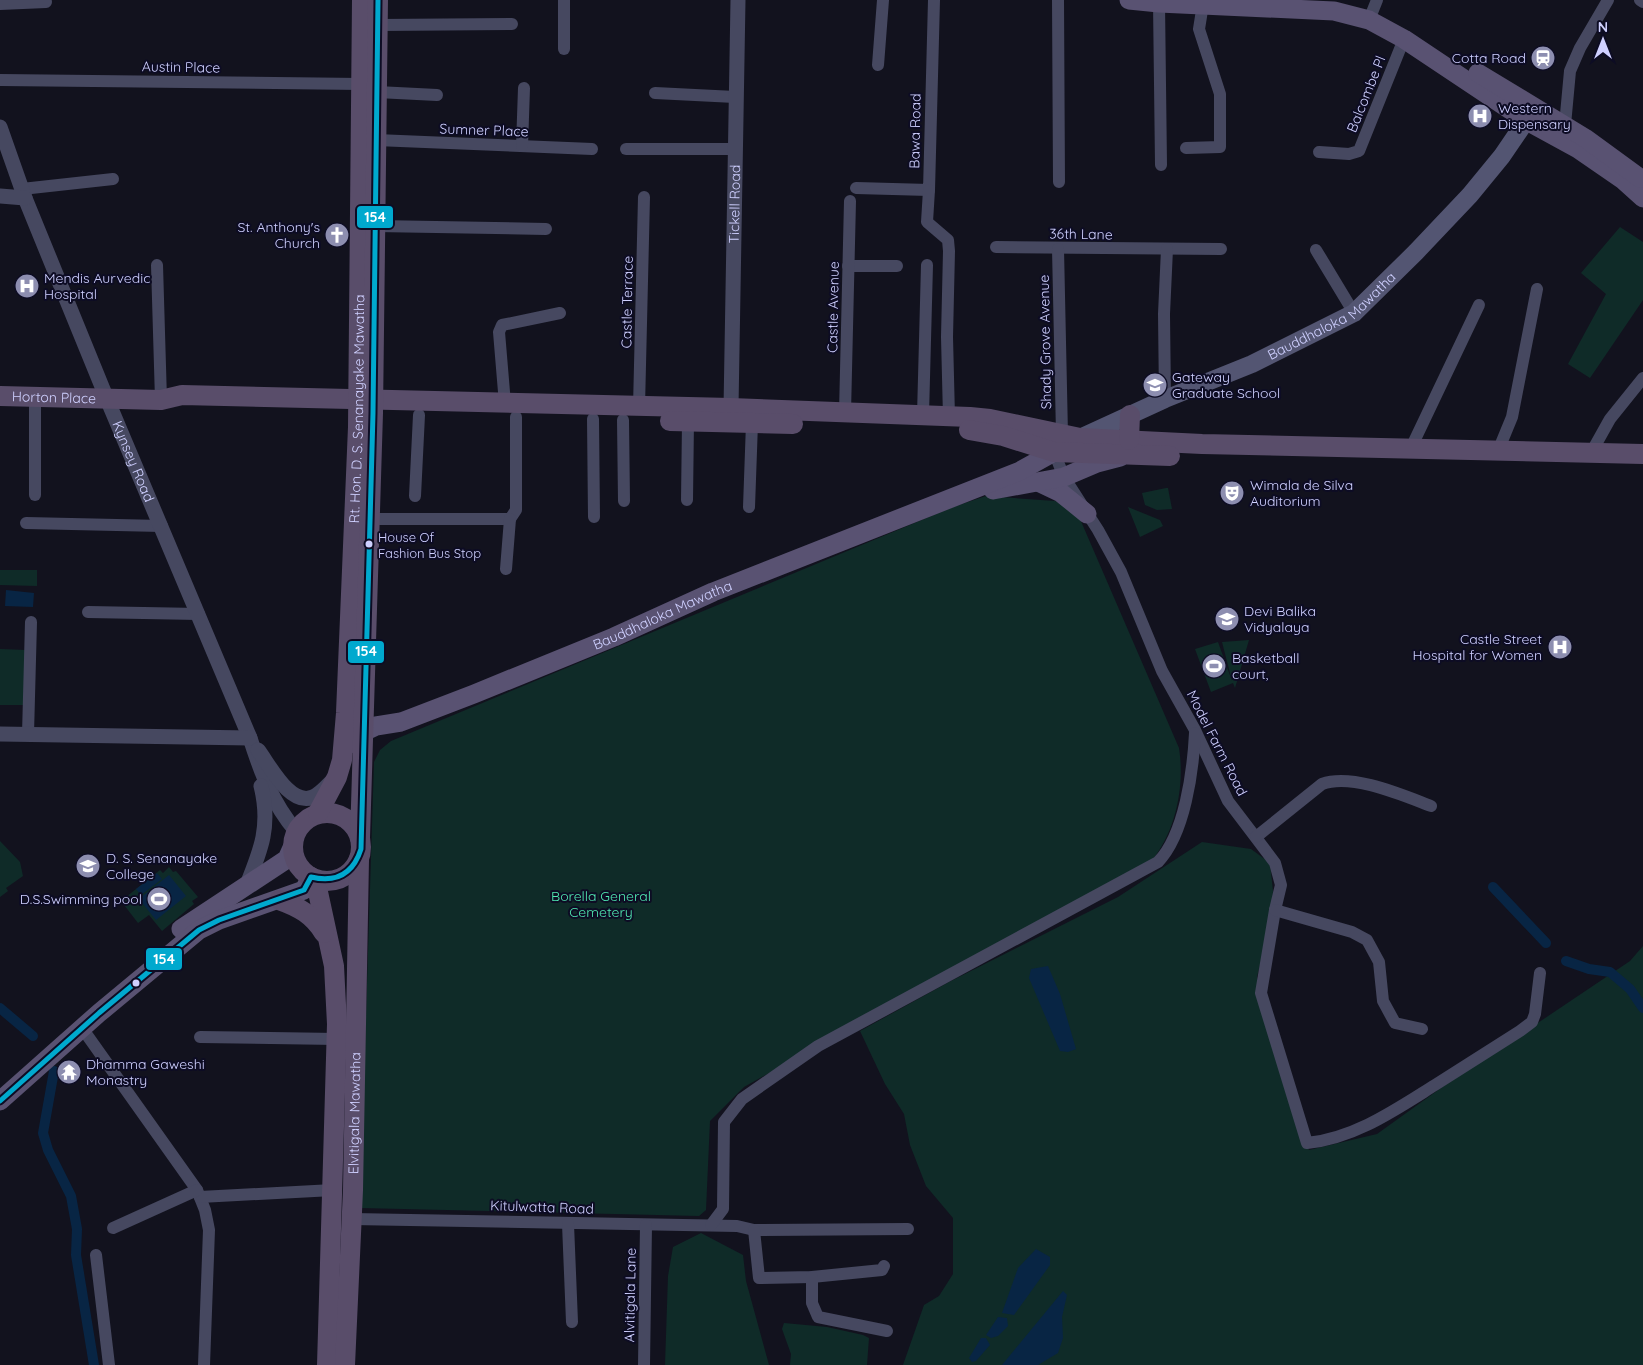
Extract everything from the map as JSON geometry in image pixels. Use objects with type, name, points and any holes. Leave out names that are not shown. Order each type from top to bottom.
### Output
[{"type":"highway","name":"Rt. Hon. D. S. Senanayake Mawatha","points":[[318,813],[336,778],[342,760],[376,226],[376,140],[369,88],[362,0]]},
{"type":"highway","name":"Rt. Hon. D. S. Senanayake Mawatha","points":[[360,838],[370,519],[365,406],[369,88],[378,25],[378,0]]},
{"type":"highway","name":"Horton Place","points":[[0,396],[161,400],[181,407],[365,406]]},
{"type":"highway","points":[[365,406],[510,410],[593,419],[979,431],[1003,436],[1129,447],[1643,467]]},
{"type":"highway","points":[[365,406],[419,414],[639,407],[731,408],[949,416],[990,419],[1065,441],[1129,447],[1643,454]]},
{"type":"highway","points":[[1129,447],[1130,414]]},
{"type":"highway","points":[[318,813],[340,814],[349,820],[360,838],[362,849],[353,869],[344,876],[333,880],[322,881],[311,878],[297,865],[294,840],[305,820],[318,813]]},
{"type":"highway","name":"Elvitigala Mawatha","points":[[345,1365],[352,1219],[359,859]]},
{"type":"highway","name":"Elvitigala Mawatha","points":[[311,878],[318,892],[334,966],[337,1039],[327,1365]]},
{"type":"highway","points":[[279,900],[300,908],[317,921],[326,935]]},
{"type":"main road","points":[[1129,0],[1159,4],[1203,4],[1334,11],[1373,9],[1404,39],[1531,115],[1565,125],[1616,158],[1643,181]]},
{"type":"main road","points":[[1334,0],[1373,9],[1531,115],[1623,180],[1643,198]]},
{"type":"main road","name":"Bauddhaloka Mawatha","points":[[363,732],[376,726],[401,722],[474,694],[614,637],[713,592],[1020,471],[1065,441],[1252,364],[1354,313],[1470,195],[1531,115]]},
{"type":"main road","name":"Bauddhaloka Mawatha","points":[[962,494],[1064,477],[1129,447]]},
{"type":"main road","points":[[1040,482],[1061,493],[1087,514]]},
{"type":"main road","points":[[336,778],[363,732]]},
{"type":"main road","points":[[0,1084],[174,934],[212,906],[246,887],[287,858],[294,840]]},
{"type":"main road","points":[[0,1101],[82,1028],[199,930],[219,920],[304,890],[311,878]]},
{"type":"street","points":[[564,0],[564,48]]},
{"type":"street","name":"Tickell Road","points":[[731,408],[738,0]]},
{"type":"street","points":[[878,66],[883,0]]},
{"type":"street","name":"Bawa Road","points":[[934,0],[927,222],[948,240],[947,337],[949,416]]},
{"type":"street","points":[[1058,0],[1059,182]]},
{"type":"street","points":[[1565,125],[1570,71],[1580,48],[1608,0]]},
{"type":"street","points":[[0,4],[46,2]]},
{"type":"street","points":[[1159,4],[1161,165]]},
{"type":"street","points":[[1186,148],[1220,147],[1220,94],[1199,29],[1203,4]]},
{"type":"street","points":[[378,25],[512,24]]},
{"type":"street","name":"Balcombe Pl","points":[[1319,152],[1349,154],[1359,151],[1404,39]]},
{"type":"street","name":"Austin Place","points":[[0,80],[369,88],[437,95]]},
{"type":"street","points":[[522,146],[524,88]]},
{"type":"street","points":[[655,93],[735,97]]},
{"type":"street","name":"Kynsey Road","points":[[0,127],[24,193],[107,399],[199,614],[250,738],[262,775],[294,840]]},
{"type":"street","name":"Sumner Place","points":[[376,140],[592,149]]},
{"type":"street","points":[[626,149],[735,149]]},
{"type":"street","points":[[0,196],[113,179]]},
{"type":"street","points":[[856,188],[929,190]]},
{"type":"street","name":"Castle Terrace","points":[[639,407],[644,196]]},
{"type":"street","name":"Castle Avenue","points":[[845,413],[850,200]]},
{"type":"street","points":[[376,226],[546,229]]},
{"type":"street","name":"36th Lane","points":[[996,247],[1221,249]]},
{"type":"street","name":"Shady Grove Avenue","points":[[1058,249],[1065,441]]},
{"type":"street","points":[[1165,399],[1164,314],[1167,249]]},
{"type":"street","points":[[1316,250],[1354,313]]},
{"type":"street","points":[[157,265],[161,400]]},
{"type":"street","points":[[923,415],[927,265]]},
{"type":"street","points":[[848,266],[897,266]]},
{"type":"street","points":[[1498,451],[1512,417],[1536,289]]},
{"type":"street","points":[[1410,450],[1479,305]]},
{"type":"street","points":[[506,569],[512,516],[510,410],[499,332],[502,325],[560,313]]},
{"type":"street","points":[[1591,453],[1610,418],[1643,378]]},
{"type":"street","points":[[35,398],[35,495]]},
{"type":"street","points":[[415,496],[419,414]]},
{"type":"street","points":[[593,419],[594,516]]},
{"type":"street","points":[[623,420],[624,501]]},
{"type":"street","points":[[687,500],[688,421]]},
{"type":"street","points":[[749,506],[752,423]]},
{"type":"street","name":"Model Farm Road","points":[[1065,441],[1064,477],[1120,572],[1159,664],[1195,730],[1228,801],[1275,863],[1281,885],[1260,993],[1307,1143],[1324,1141],[1353,1132],[1392,1113],[1520,1031],[1532,1022],[1535,1014],[1540,973]]},
{"type":"street","points":[[370,519],[512,516]]},
{"type":"street","points":[[26,523],[162,526]]},
{"type":"street","points":[[88,612],[199,614]]},
{"type":"street","points":[[28,734],[31,622]]},
{"type":"street","points":[[711,1225],[722,1209],[724,1122],[742,1099],[818,1046],[1158,862],[1168,851],[1174,839],[1188,785],[1195,730]]},
{"type":"street","points":[[0,734],[250,738],[263,794],[266,828],[260,852],[246,887]]},
{"type":"street","name":"Kynsey Road","points":[[250,738],[289,793],[318,813]]},
{"type":"street","points":[[289,793],[308,799],[336,778]]},
{"type":"street","points":[[1254,835],[1322,784],[1335,780],[1347,780],[1403,795],[1431,806]]},
{"type":"street","points":[[1275,910],[1352,932],[1366,940],[1379,962],[1383,1001],[1395,1023],[1422,1030]]},
{"type":"street","points":[[82,1028],[199,1194],[209,1230],[204,1365]]},
{"type":"street","points":[[200,1037],[337,1039]]},
{"type":"street","points":[[113,1228],[199,1194],[333,1190]]},
{"type":"street","name":"Kitulwatta Road","points":[[352,1219],[448,1219],[568,1224],[711,1225],[737,1226],[754,1230],[908,1228]]},
{"type":"street","points":[[568,1224],[572,1322]]},
{"type":"street","name":"Alvitigala Lane","points":[[644,1365],[646,1225]]},
{"type":"street","points":[[754,1230],[759,1278],[812,1277],[882,1270],[884,1266]]},
{"type":"street","points":[[96,1255],[109,1365]]},
{"type":"street","points":[[812,1277],[812,1304],[818,1317],[887,1331]]},
{"type":"green space","points":[[1620,227],[1643,242],[1643,300],[1590,378],[1568,364],[1606,294],[1581,273]]},
{"type":"green space","points":[[1168,488],[1172,509],[1157,510],[1145,505],[1142,493]]},
{"type":"green space","name":"Borella General Cemetery","points":[[986,496],[1055,501],[1077,512],[1179,748],[1181,777],[1177,806],[1168,835],[1153,859],[744,1087],[710,1121],[706,1210],[699,1216],[360,1208],[374,762],[380,750],[391,741],[953,507]]},
{"type":"green space","points":[[1128,507],[1160,520],[1163,526],[1140,537]]},
{"type":"green space","points":[[0,570],[37,570],[37,586],[0,585]]},
{"type":"green space","name":"Basketball court,","points":[[1249,640],[1235,688],[1233,683],[1211,692],[1195,649],[1218,642],[1232,681],[1222,642]]},
{"type":"green space","points":[[0,649],[26,650],[24,705],[0,705]]},
{"type":"green space","points":[[0,841],[20,862],[23,876],[6,888],[8,891],[0,897]]},
{"type":"green space","points":[[1202,842],[1251,849],[1270,863],[1273,891],[1271,919],[1257,977],[1309,1150],[1377,1134],[1441,1088],[1630,961],[1643,946],[1643,1365],[903,1365],[924,1305],[939,1296],[953,1274],[953,1218],[926,1186],[910,1145],[904,1114],[885,1084],[860,1031],[949,982],[1118,897]]},
{"type":"green space","name":"D.S.Swimming pool","points":[[169,867],[173,872],[176,871],[198,897],[192,901],[194,904],[162,931],[149,915],[138,923],[121,901],[160,870],[163,873]]},
{"type":"green space","points":[[701,1233],[743,1255],[746,1281],[769,1365],[665,1365],[668,1276],[673,1247]]},
{"type":"green space","points":[[784,1323],[827,1327],[869,1338],[867,1365],[790,1365],[791,1354],[782,1329]]},
{"type":"water","points":[[6,590],[34,593],[33,607],[5,606]]},
{"type":"water","points":[[157,873],[162,879],[141,895],[136,889]]},
{"type":"water","points":[[169,875],[186,896],[156,920],[139,899]]},
{"type":"water","points":[[1048,966],[1060,994],[1076,1049],[1068,1052],[1060,1051],[1029,978],[1031,969]]},
{"type":"water","points":[[1036,1249],[1050,1257],[1050,1265],[1014,1315],[1002,1313],[1018,1268]]},
{"type":"water","points":[[1063,1291],[1067,1295],[1062,1317],[1063,1338],[1058,1353],[1038,1365],[1002,1365]]},
{"type":"water","points":[[998,1317],[1007,1318],[1008,1326],[998,1336],[991,1338],[986,1335]]},
{"type":"water","points":[[981,1338],[986,1338],[990,1345],[976,1361],[972,1362],[969,1358]]},
{"type":"waterway","points":[[1493,887],[1546,943]]},
{"type":"waterway","points":[[1566,961],[1589,969],[1610,972],[1630,989],[1643,1008]]},
{"type":"waterway","points":[[0,1008],[33,1036]]},
{"type":"waterway","points":[[54,1071],[43,1133],[48,1150],[71,1196],[77,1229],[76,1255],[94,1365]]},
{"type":"transit line","name":"154","points":[[0,1101],[99,1013],[199,930],[219,920],[304,890],[311,877],[328,879],[342,875],[358,858],[361,849],[373,413],[378,0]]},
{"type":"place","name":"Cotta Road","points":[[1543,58]]},
{"type":"place","name":"Western Dispensary","points":[[1480,116]]},
{"type":"place","name":"St. Anthony's Church","points":[[337,235]]},
{"type":"place","name":"Mendis Aurvedic Hospital","points":[[27,286]]},
{"type":"place","name":"Gateway Graduate School","points":[[1155,385]]},
{"type":"place","name":"Wimala de Silva Auditorium","points":[[1232,493]]},
{"type":"place","name":"House Of Fashion Bus Stop","points":[[369,544]]},
{"type":"place","name":"Devi Balika Vidyalaya","points":[[1227,619]]},
{"type":"place","name":"Castle Street Hospital for Women","points":[[1560,647]]},
{"type":"place","name":"Basketball court,","points":[[1214,666]]},
{"type":"place","name":"D. S. Senanayake College","points":[[88,866]]},
{"type":"place","name":"D.S.Swimming pool","points":[[159,899]]},
{"type":"place","name":"Dhamma Gaweshi Monastry","points":[[69,1072]]}]
